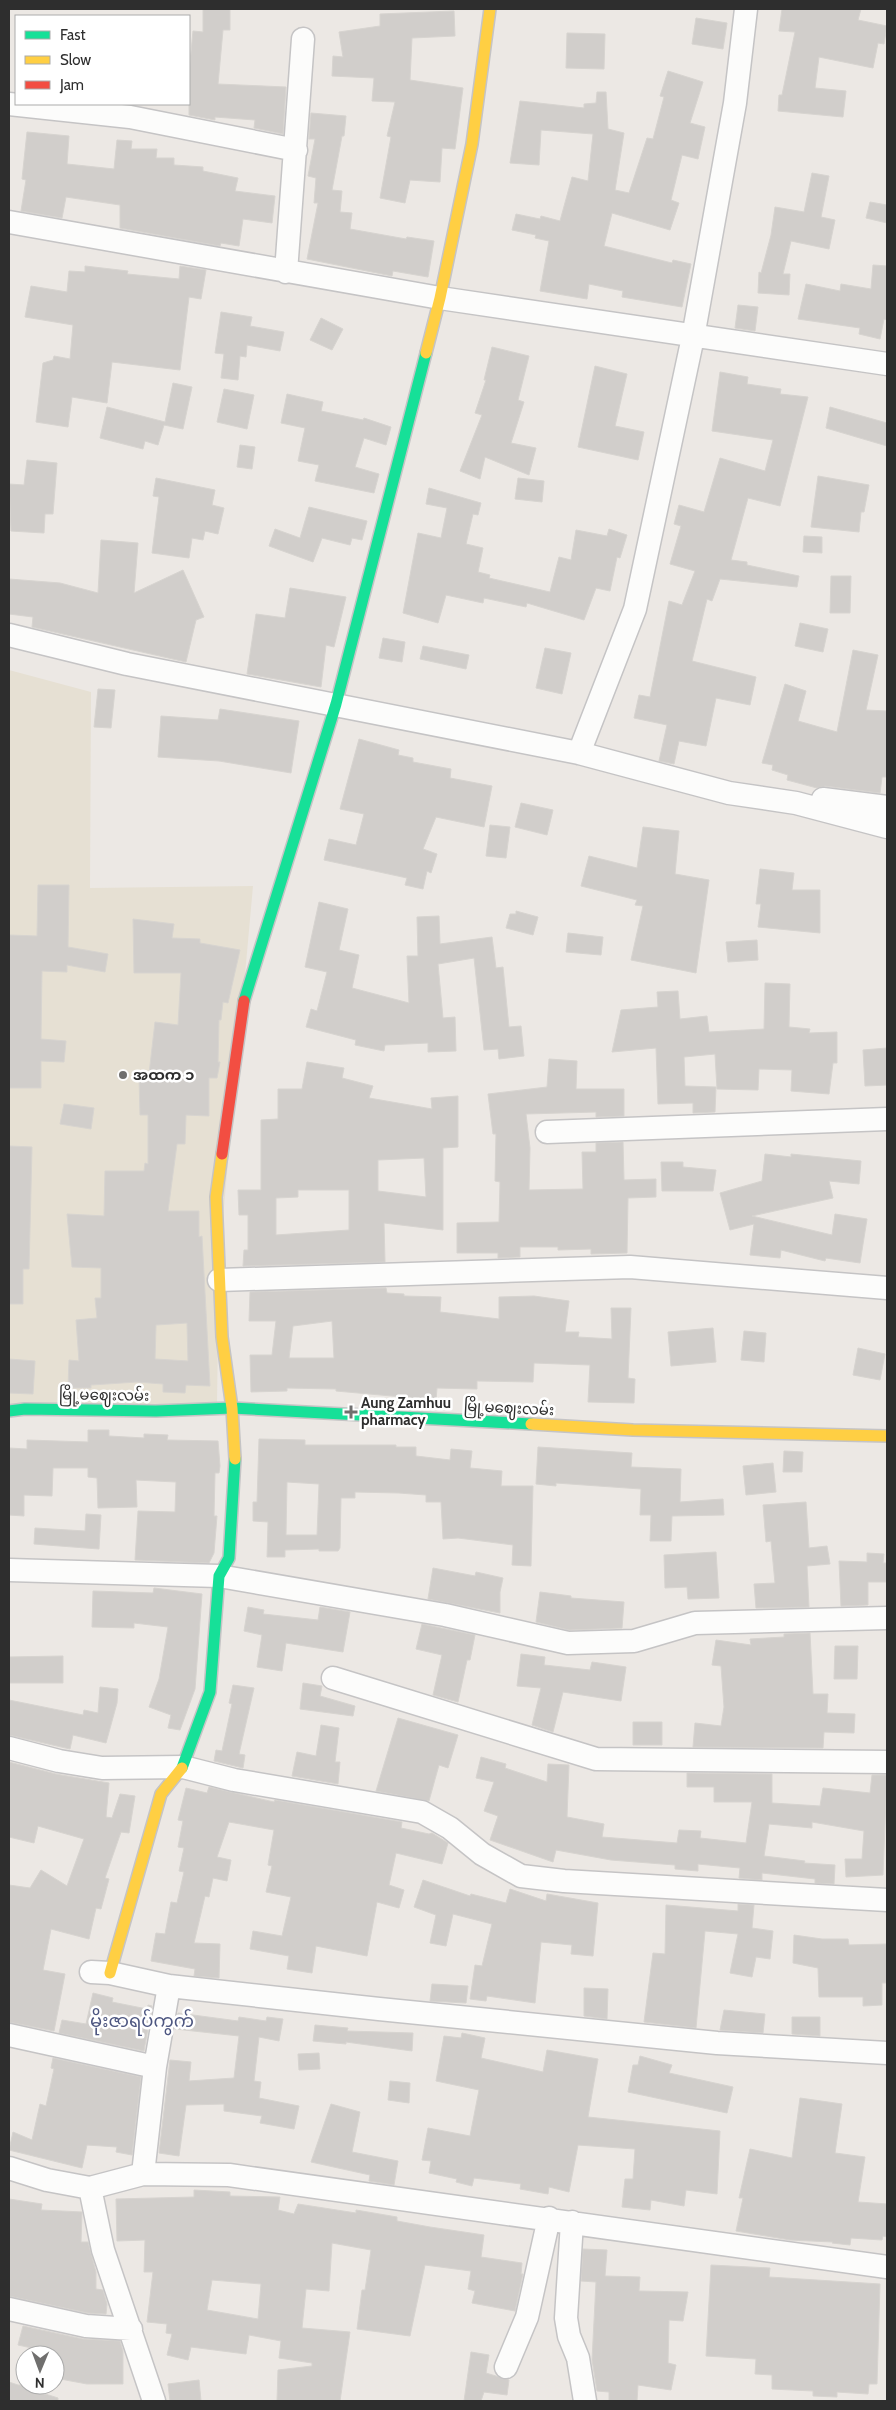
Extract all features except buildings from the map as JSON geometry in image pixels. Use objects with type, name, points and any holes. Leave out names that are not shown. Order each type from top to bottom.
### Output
[{"type":"street","points":[[490,9],[472,144],[440,298],[336,704],[244,1000],[216,1197],[222,1337],[232,1408],[236,1469],[229,1558],[219,1576],[210,1692],[183,1767],[161,1794],[101,1973],[169,1986],[718,2043],[887,2054]]},
{"type":"street","points":[[579,753],[635,609],[693,337],[735,103],[746,9]]},
{"type":"street","points":[[286,272],[303,39]]},
{"type":"street","points":[[18,105],[130,117],[296,150]]},
{"type":"street","points":[[9,222],[440,298],[693,337],[887,364]]},
{"type":"street","points":[[9,635],[127,664],[579,753],[729,793],[804,805],[887,827]]},
{"type":"street","points":[[804,805],[824,798],[887,807]]},
{"type":"street","points":[[547,1132],[887,1119]]},
{"type":"street","points":[[220,1280],[630,1266],[887,1288]]},
{"type":"street","name":"မြို့မဈေးလမ်း","points":[[9,1411],[34,1408],[156,1411],[232,1408],[633,1430],[887,1436]]},
{"type":"street","points":[[9,1570],[219,1576],[445,1615],[568,1643],[634,1640],[695,1623],[887,1618]]},
{"type":"street","points":[[333,1678],[596,1758],[887,1762]]},
{"type":"street","points":[[9,1748],[59,1761],[102,1768],[183,1767],[234,1780],[422,1812],[450,1828],[482,1854],[522,1876],[887,1900]]},
{"type":"street","points":[[143,2174],[155,2067],[169,1986]]},
{"type":"street","points":[[9,2035],[155,2067]]},
{"type":"street","points":[[9,2168],[47,2180],[90,2188],[143,2174],[228,2175],[549,2218],[887,2267]]},
{"type":"street","points":[[90,2188],[103,2250],[154,2401]]},
{"type":"street","points":[[506,2367],[527,2317],[549,2218]]},
{"type":"street","points":[[572,2222],[566,2318],[569,2336],[578,2358],[585,2401]]},
{"type":"street","points":[[9,2309],[86,2326],[131,2329]]},
{"type":"shaded area","name":"အထက ၁","points":[[9,670],[91,692],[90,888],[253,886],[219,1262],[217,1404],[9,1406]]},
{"type":"traffic: fast","points":[[244,1001],[336,704],[426,353]]},
{"type":"traffic: fast","points":[[9,1411],[25,1409],[156,1411],[232,1408],[531,1424]]},
{"type":"traffic: fast","points":[[182,1768],[210,1692],[219,1576],[229,1558],[235,1459]]},
{"type":"traffic: slow","points":[[426,353],[440,298],[472,144],[490,9]]},
{"type":"traffic: slow","points":[[222,1154],[216,1197],[222,1337],[232,1408],[235,1459]]},
{"type":"traffic: slow","points":[[531,1424],[633,1430],[887,1436]]},
{"type":"traffic: slow","points":[[110,1973],[161,1794],[182,1768]]},
{"type":"traffic: jam","points":[[222,1154],[244,1001]]},
{"type":"place","name":"အထက ၁","points":[[123,1075]]},
{"type":"place","name":"Aung Zamhuu pharmacy","points":[[351,1412]]},
{"type":"district","name":"မိုးဇာရပ်ကွက်","points":[[142,2021]]}]
